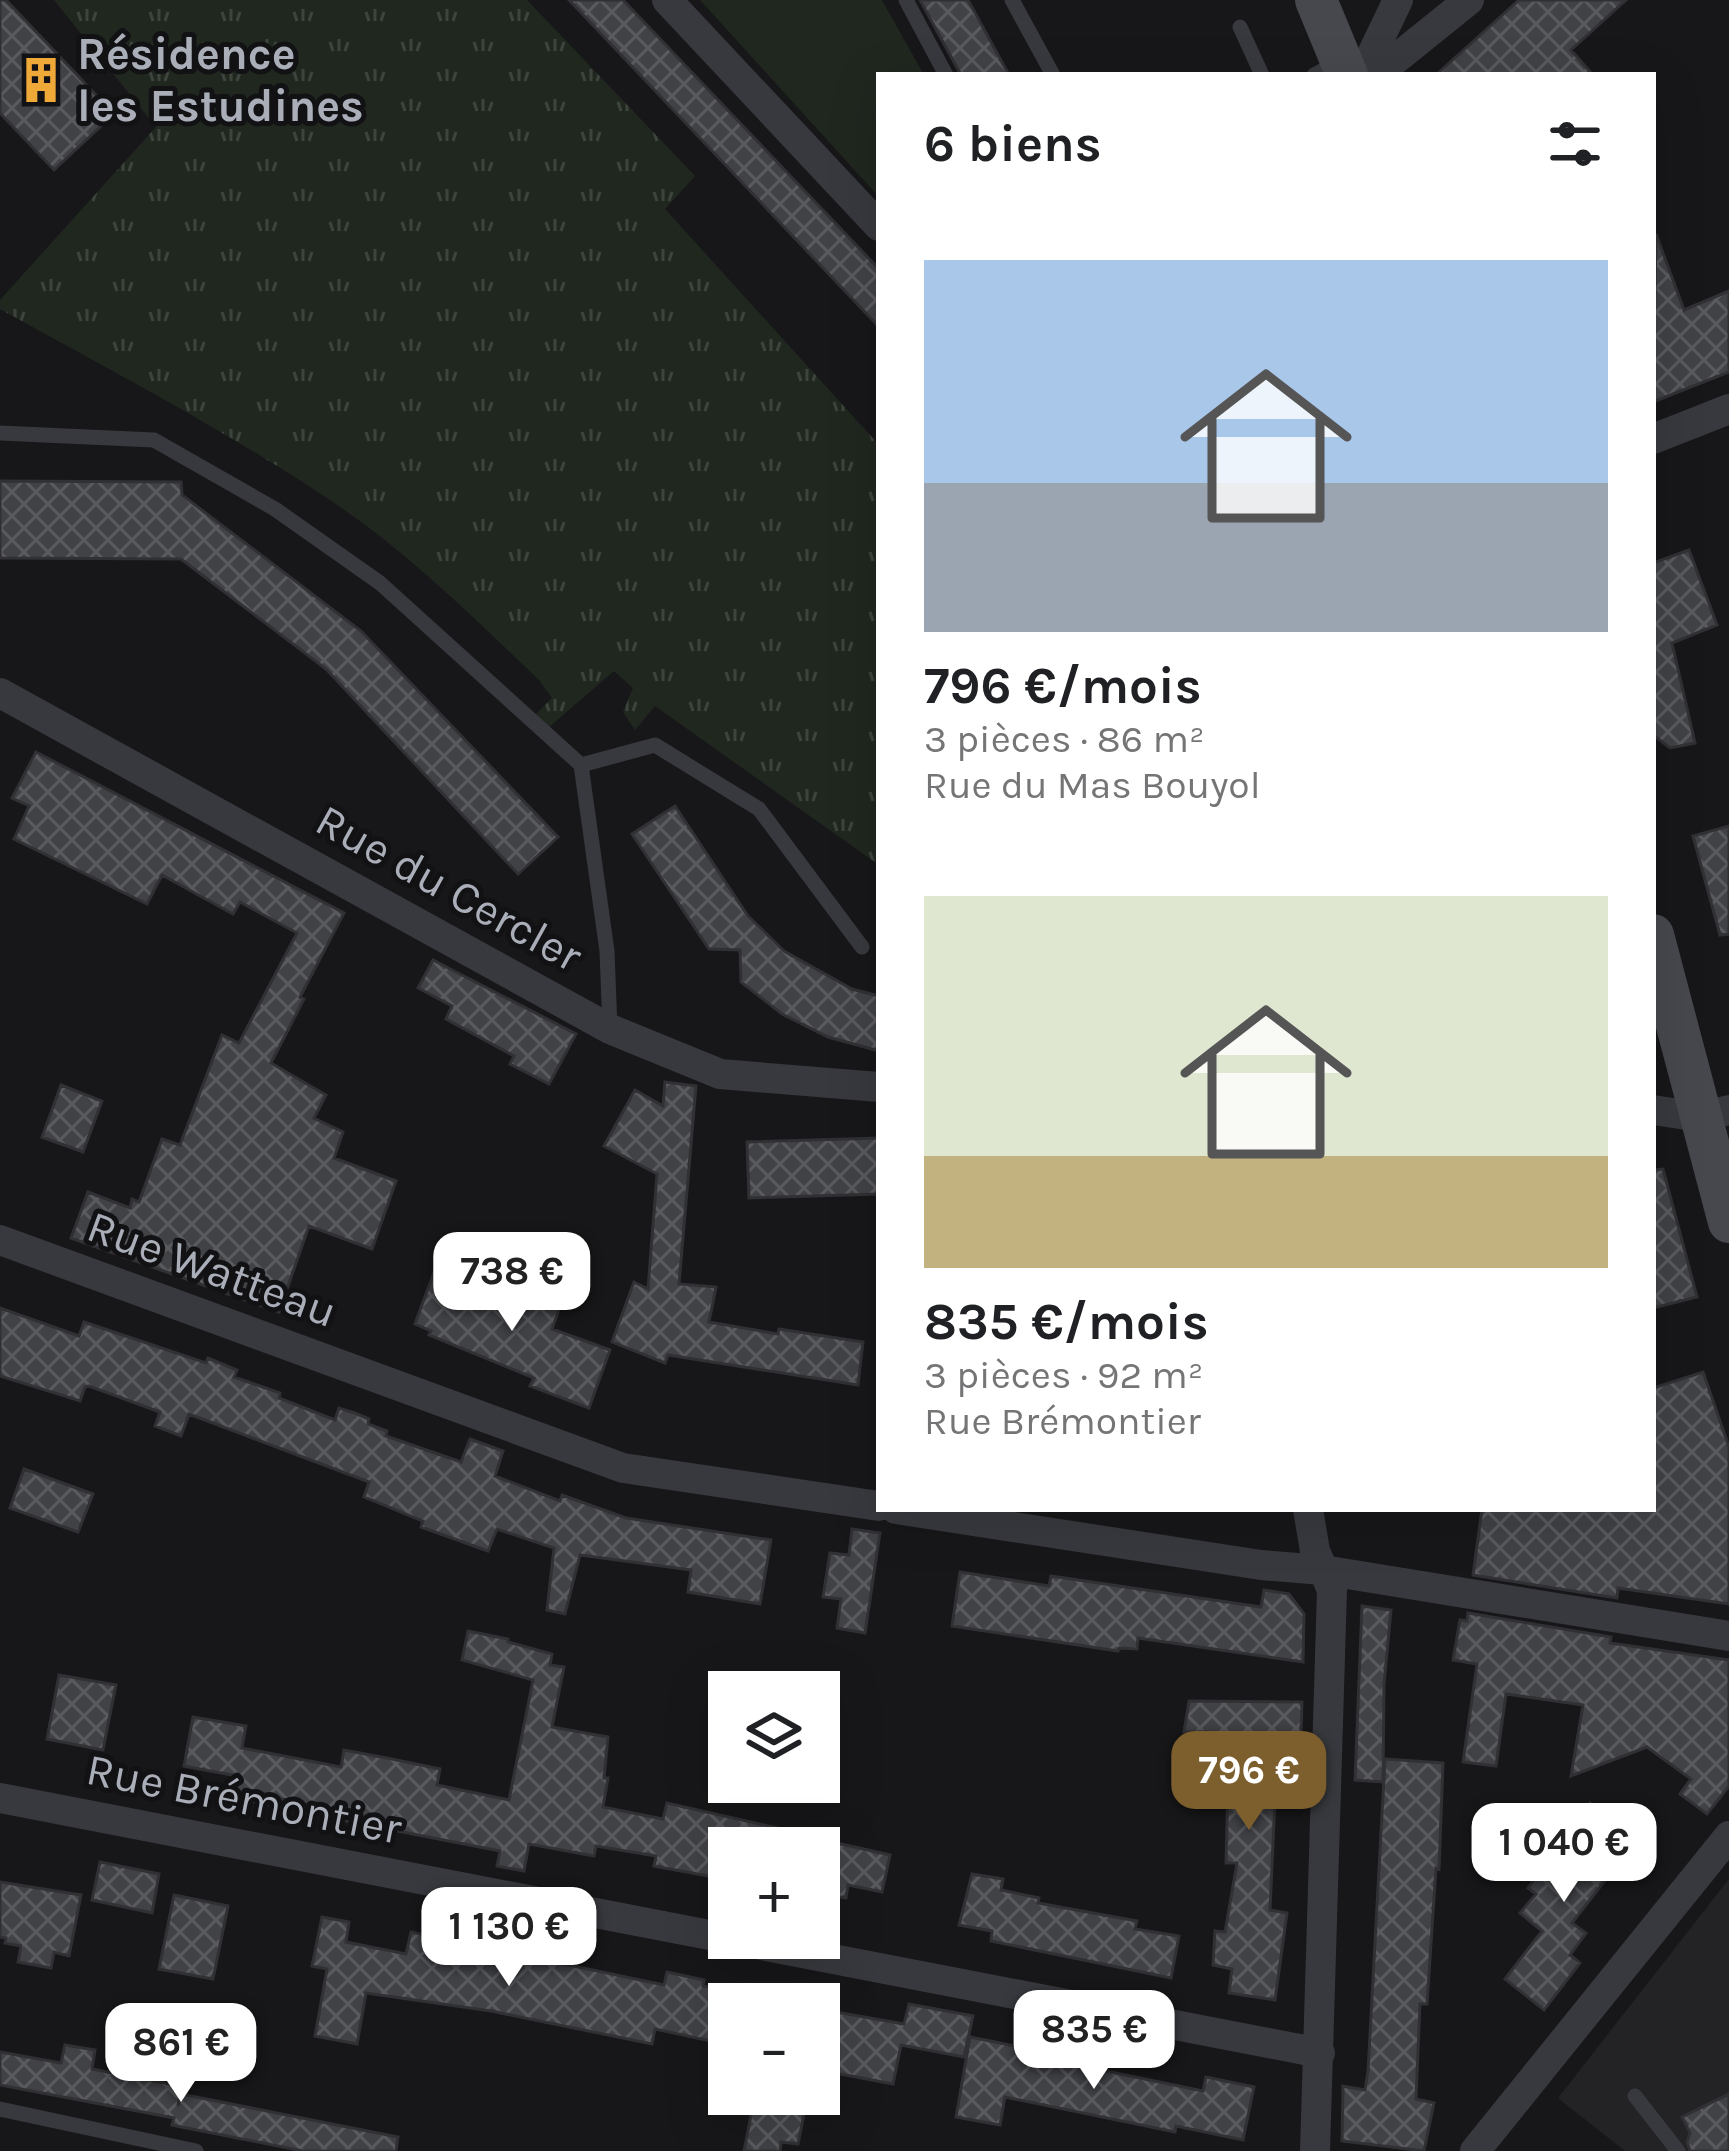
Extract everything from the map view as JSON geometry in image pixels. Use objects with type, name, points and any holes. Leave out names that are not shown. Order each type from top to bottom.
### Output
[{"type":"main road","points":[[1316,0],[1348,72]]},
{"type":"main road","points":[[1656,944],[1714,1114],[1729,1222]]},
{"type":"street","points":[[667,0],[876,223]]},
{"type":"street","points":[[1348,72],[1398,0]]},
{"type":"street","points":[[1348,72],[1469,0]]},
{"type":"street","points":[[1656,438],[1729,409]]},
{"type":"street","name":"Rue du Cercler","points":[[0,693],[610,1029],[720,1074],[876,1087]]},
{"type":"street","points":[[1656,1110],[1714,1114]]},
{"type":"street","name":"Rue Watteau","points":[[0,1240],[623,1468],[876,1507]]},
{"type":"street","points":[[916,1512],[1262,1565],[1323,1570],[1729,1636]]},
{"type":"street","points":[[1308,1512],[1315,1551],[1332,1590],[1315,2151]]},
{"type":"street","name":"Rue Brémontier","points":[[0,1798],[1320,2053]]},
{"type":"street","points":[[1475,2151],[1729,1836]]},
{"type":"lane","points":[[906,0],[944,72]]},
{"type":"lane","points":[[1012,0],[1051,72]]},
{"type":"lane","points":[[1240,27],[1261,72]]},
{"type":"lane","points":[[0,434],[154,440],[275,509],[380,583],[581,765],[607,951],[610,1029]]},
{"type":"lane","points":[[581,765],[655,745],[759,809],[862,947]]},
{"type":"lane","points":[[1635,2096],[1678,2151]]},
{"type":"lane","points":[[0,2109],[196,2151]]},
{"type":"shaded area","points":[[1729,1879],[1729,2151],[1625,2151],[1558,2098]]},
{"type":"green space","points":[[54,0],[527,0],[695,176],[665,209],[876,442],[876,863],[655,706],[635,730],[623,712],[633,688],[614,671],[549,727],[535,715],[552,698],[539,680],[366,525],[214,428],[0,309],[0,300],[156,127]]},
{"type":"green space","points":[[700,0],[882,0],[922,72],[876,72],[876,194]]},
{"type":"building","name":"Résidence les Estudines","points":[[0,0],[6,0],[114,114],[54,170],[0,113]]},
{"type":"building","points":[[569,0],[623,0],[876,266],[876,324]]},
{"type":"building","points":[[920,0],[968,0],[1007,72],[959,72]]},
{"type":"building","points":[[1519,0],[1626,0],[1571,50],[1590,72],[1439,72]]},
{"type":"building","points":[[1656,234],[1684,310],[1729,291],[1729,372],[1656,401]]},
{"type":"building","points":[[0,481],[181,482],[182,495],[361,631],[558,837],[518,874],[326,669],[181,559],[0,558]]},
{"type":"building","points":[[1689,550],[1717,625],[1672,643],[1695,743],[1670,748],[1656,737],[1656,562]]},
{"type":"building","points":[[36,752],[344,913],[271,1063],[326,1095],[314,1118],[343,1132],[334,1158],[396,1181],[372,1249],[309,1226],[279,1312],[71,1238],[88,1192],[130,1208],[132,1199],[139,1202],[162,1139],[180,1145],[222,1035],[239,1043],[297,933],[240,902],[233,914],[162,875],[147,904],[14,839],[29,806],[12,798]]},
{"type":"building","points":[[675,806],[748,916],[784,951],[852,989],[876,995],[876,1050],[828,1037],[782,1014],[741,982],[740,950],[709,949],[632,834]]},
{"type":"building","points":[[1729,826],[1729,934],[1720,935],[1693,836]]},
{"type":"building","points":[[433,960],[576,1034],[549,1084],[510,1064],[514,1056],[446,1019],[452,1006],[418,988]]},
{"type":"building","points":[[665,1082],[696,1086],[679,1284],[716,1287],[709,1322],[863,1342],[858,1385],[668,1355],[665,1363],[612,1342],[634,1282],[648,1289],[657,1174],[604,1146],[635,1090],[663,1106]]},
{"type":"building","points":[[61,1085],[102,1101],[83,1152],[42,1137]]},
{"type":"building","points":[[876,1138],[876,1194],[749,1198],[747,1142]]},
{"type":"building","points":[[1663,1169],[1697,1297],[1656,1307],[1656,1170]]},
{"type":"building","points":[[454,1270],[560,1307],[552,1329],[610,1350],[589,1408],[530,1386],[534,1378],[429,1335],[431,1331],[415,1324],[434,1272],[450,1277]]},
{"type":"building","points":[[0,1308],[79,1336],[84,1322],[206,1363],[208,1358],[237,1370],[234,1377],[280,1393],[279,1398],[335,1420],[339,1408],[355,1413],[387,1431],[386,1436],[461,1462],[470,1439],[503,1451],[495,1476],[560,1501],[562,1495],[626,1518],[771,1540],[760,1604],[688,1592],[691,1570],[580,1555],[565,1614],[547,1610],[554,1548],[497,1529],[488,1551],[421,1527],[423,1521],[364,1497],[369,1482],[189,1414],[181,1436],[155,1426],[160,1412],[89,1386],[80,1401],[0,1376]]},
{"type":"building","points":[[1703,1372],[1729,1447],[1729,1604],[1618,1588],[1617,1598],[1473,1575],[1482,1512],[1656,1512],[1656,1387]]},
{"type":"building","points":[[24,1469],[93,1494],[78,1532],[10,1508]]},
{"type":"building","points":[[852,1529],[880,1533],[865,1633],[837,1628],[841,1599],[823,1597],[830,1553],[849,1555]]},
{"type":"building","points":[[960,1572],[1049,1586],[1051,1576],[1261,1607],[1264,1590],[1289,1594],[1304,1614],[1303,1662],[1138,1638],[1137,1649],[1118,1651],[952,1626]]},
{"type":"building","points":[[1362,1606],[1391,1610],[1383,1782],[1355,1780]]},
{"type":"building","points":[[1468,1613],[1611,1637],[1610,1643],[1729,1660],[1729,1786],[1707,1814],[1680,1794],[1691,1779],[1647,1747],[1571,1776],[1583,1705],[1506,1694],[1496,1766],[1463,1762],[1477,1664],[1453,1660],[1460,1620],[1467,1621]]},
{"type":"building","points":[[468,1631],[552,1654],[550,1665],[564,1667],[552,1727],[608,1737],[603,1807],[663,1819],[667,1803],[773,1827],[708,1827],[708,1876],[654,1866],[656,1856],[596,1846],[594,1856],[529,1844],[524,1871],[497,1866],[500,1851],[346,1821],[347,1813],[283,1799],[282,1807],[232,1798],[237,1776],[184,1766],[193,1717],[246,1726],[242,1748],[341,1767],[344,1750],[392,1759],[440,1769],[437,1785],[509,1800],[533,1680],[462,1660]]},
{"type":"building","points":[[59,1675],[116,1685],[103,1750],[47,1739]]},
{"type":"building","points":[[1189,1701],[1302,1702],[1301,1733],[1278,1733],[1270,1910],[1287,1913],[1275,2000],[1229,1993],[1232,1969],[1213,1965],[1215,1931],[1225,1932],[1237,1863],[1226,1863],[1228,1782],[1219,1781],[1220,1752],[1207,1752],[1207,1732],[1184,1732]]},
{"type":"building","points":[[1385,1759],[1443,1763],[1427,2004],[1420,2004],[1416,2099],[1434,2103],[1424,2151],[1342,2141],[1343,2086],[1365,2090],[1368,2071]]},
{"type":"building","points":[[1590,1803],[1624,1831],[1602,1861],[1613,1870],[1572,1923],[1586,1933],[1570,1955],[1580,1963],[1544,2010],[1505,1979],[1542,1931],[1520,1913],[1536,1894],[1528,1888]]},
{"type":"building","points":[[840,1844],[890,1855],[882,1892],[848,1885],[846,1898],[840,1897]]},
{"type":"building","points":[[100,1862],[159,1874],[152,1913],[92,1900]]},
{"type":"building","points":[[972,1874],[1003,1879],[1001,1890],[1039,1898],[1038,1903],[1137,1921],[1135,1929],[1179,1936],[1171,1978],[991,1941],[992,1931],[959,1925]]},
{"type":"building","points":[[0,1882],[81,1895],[69,1956],[54,1952],[51,1968],[18,1962],[21,1946],[0,1937]]},
{"type":"building","points":[[174,1895],[228,1906],[213,1979],[159,1969]]},
{"type":"building","points":[[322,1917],[349,1922],[346,1942],[406,1954],[411,1932],[664,1985],[667,1972],[704,1980],[708,2040],[655,2029],[652,2044],[491,2011],[366,1993],[357,2044],[315,2036],[327,1969],[312,1966]]},
{"type":"building","points":[[909,2004],[973,2016],[964,2057],[901,2045],[893,2084],[840,2074],[840,2013],[904,2024]]},
{"type":"building","points":[[970,2037],[1107,2064],[1106,2071],[1203,2091],[1206,2077],[1254,2087],[1243,2140],[1176,2126],[1175,2132],[1005,2097],[1000,2125],[956,2117]]},
{"type":"building","points":[[65,2045],[95,2050],[92,2069],[181,2086],[178,2106],[181,2094],[398,2137],[396,2151],[303,2151],[172,2125],[174,2118],[0,2085],[0,2052],[61,2063]]},
{"type":"building","points":[[1729,2094],[1729,2151],[1690,2151],[1690,2133],[1682,2117]]},
{"type":"building","points":[[751,2115],[804,2115],[798,2144],[781,2142],[780,2151],[744,2151]]},
{"type":"place","name":"Résidence les Estudines","points":[[41,80]]}]
